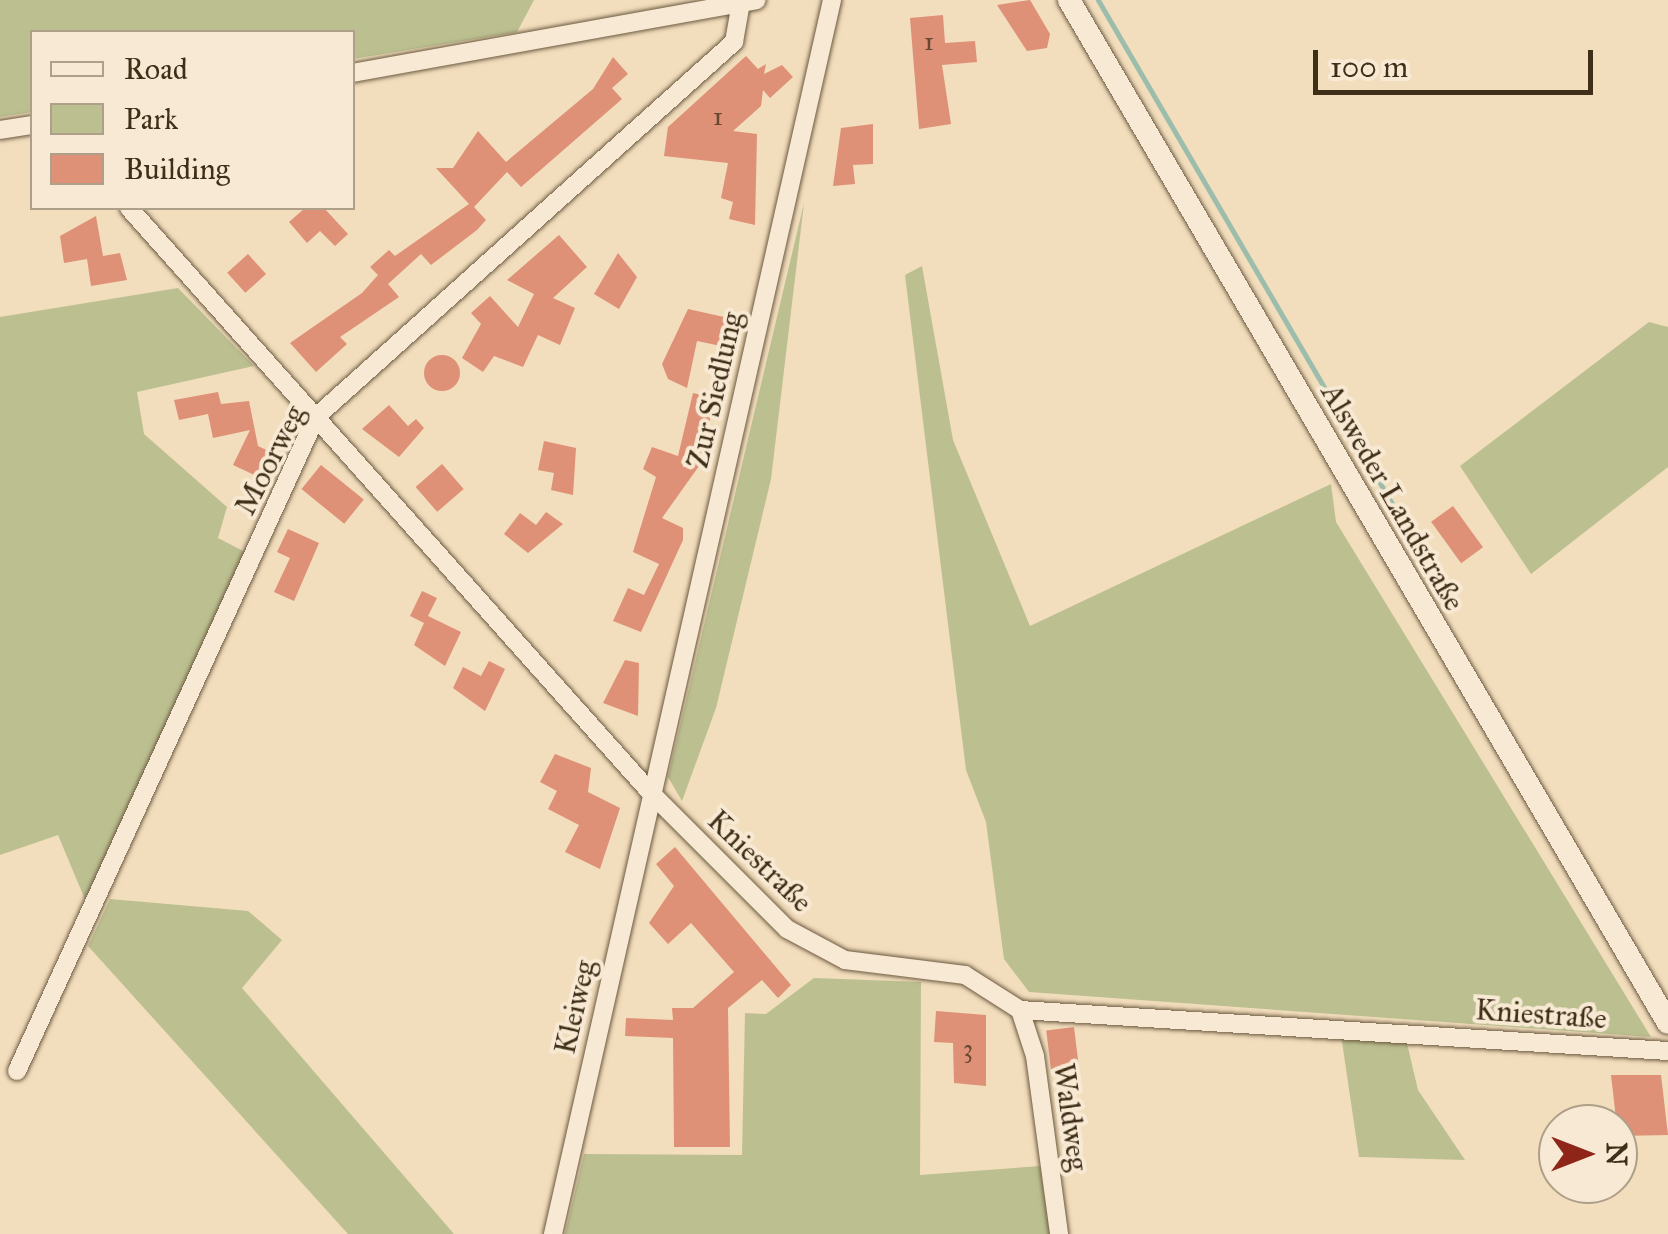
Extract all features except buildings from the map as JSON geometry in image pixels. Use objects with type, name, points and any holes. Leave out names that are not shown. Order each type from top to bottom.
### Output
[{"type":"street","name":"Zur Siedlung","points":[[651,793],[832,0]]},
{"type":"street","name":"Alsweder Landstraße","points":[[1070,0],[1668,1023]]},
{"type":"street","points":[[355,72],[749,2]]},
{"type":"street","name":"Moorweg","points":[[17,1071],[316,417],[734,42],[749,2]]},
{"type":"street","points":[[0,130],[30,125]]},
{"type":"street","name":"Kniestraße","points":[[132,210],[651,793],[814,947],[874,966],[965,976],[1020,1010],[1668,1051]]},
{"type":"street","name":"Kleiweg","points":[[553,1234],[651,793]]},
{"type":"street","name":"Waldweg","points":[[1020,1010],[1036,1056],[1059,1234]]},
{"type":"green space","points":[[0,0],[534,0],[517,32],[355,59],[355,30],[30,30],[30,112],[0,117]]},
{"type":"green space","points":[[804,203],[771,479],[716,708],[682,801],[668,777]]},
{"type":"green space","points":[[922,266],[953,440],[1030,626],[1331,484],[1336,522],[1651,1037],[1029,992],[1004,959],[986,822],[966,770],[905,275]]},
{"type":"green space","points":[[178,288],[254,366],[137,392],[144,434],[227,507],[218,538],[249,554],[86,902],[58,835],[0,855],[0,317]]},
{"type":"green space","points":[[1649,322],[1668,327],[1668,467],[1531,574],[1460,466]]},
{"type":"green space","points":[[110,899],[248,911],[282,940],[242,988],[454,1234],[348,1234],[88,946]]},
{"type":"green space","points":[[814,978],[921,982],[920,1175],[1040,1166],[1050,1234],[565,1234],[584,1154],[742,1155],[745,1013],[766,1014]]},
{"type":"green space","points":[[1341,1035],[1406,1039],[1418,1090],[1465,1160],[1359,1157]]},
{"type":"waterway","points":[[1098,0],[1394,507]]}]
